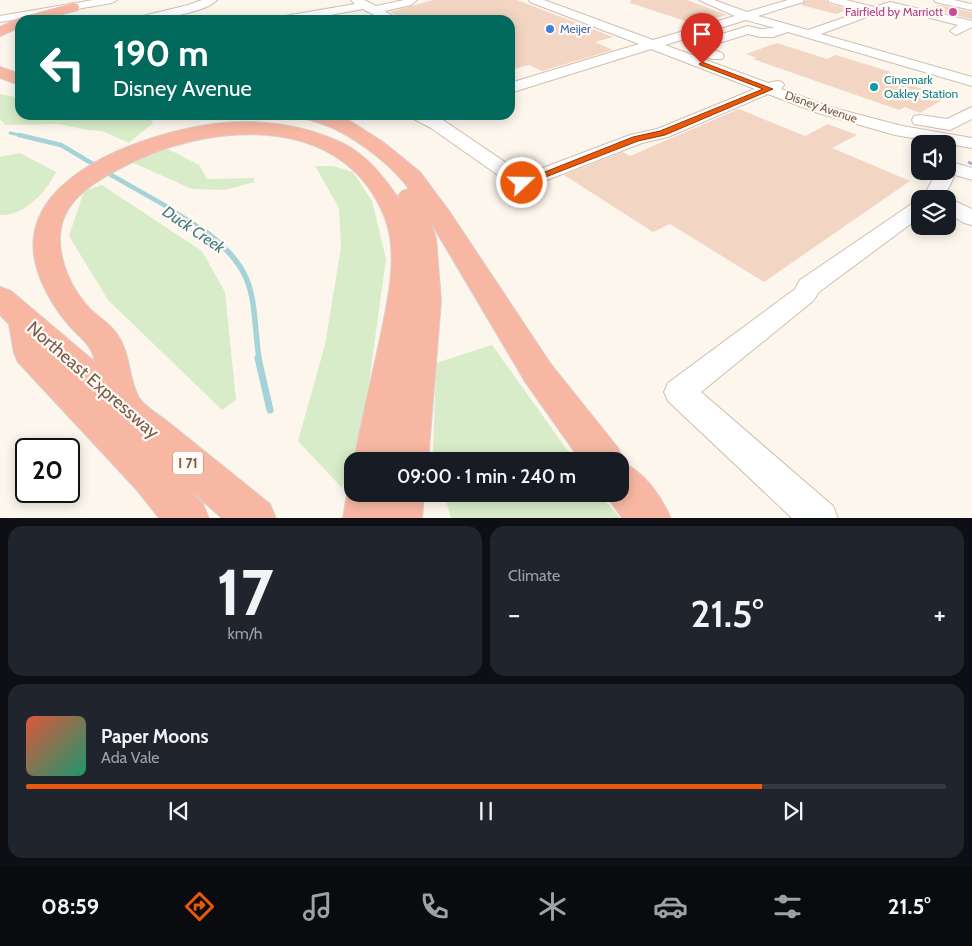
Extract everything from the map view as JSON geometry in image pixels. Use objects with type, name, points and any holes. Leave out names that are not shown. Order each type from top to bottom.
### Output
[{"type":"highway","points":[[39,15],[73,7]]},
{"type":"highway","points":[[0,32],[15,24]]},
{"type":"highway","points":[[0,72],[15,78]]},
{"type":"highway","points":[[0,84],[15,88]]},
{"type":"highway","points":[[296,120],[327,130],[342,138],[368,158],[387,181],[394,198],[405,255],[404,294],[392,452]]},
{"type":"highway","points":[[328,120],[343,125],[376,146],[412,177],[437,211],[538,373],[597,452]]},
{"type":"highway","points":[[122,406],[107,344],[78,314],[54,276],[47,251],[48,228],[56,207],[77,185],[88,177],[138,150],[162,142],[212,131],[264,129],[309,137],[332,145],[360,165],[383,190],[400,223]]},
{"type":"highway","points":[[392,452],[426,301],[423,238],[414,206],[394,163]]},
{"type":"highway","points":[[12,309],[30,353],[150,474],[188,518]]},
{"type":"highway","name":"Northeast Expressway","points":[[12,309],[122,406],[256,518]]},
{"type":"highway","points":[[629,493],[650,518]]},
{"type":"highway","points":[[364,518],[367,502]]},
{"type":"highway","points":[[401,518],[403,502]]},
{"type":"street","points":[[30,15],[36,0]]},
{"type":"street","points":[[73,7],[112,0]]},
{"type":"street","points":[[161,15],[191,8],[212,0]]},
{"type":"street","points":[[365,4],[406,3],[412,0]]},
{"type":"street","name":"Disney Avenue","points":[[534,0],[824,110],[915,135]]},
{"type":"street","points":[[560,0],[601,14],[582,18]]},
{"type":"street","points":[[704,0],[782,30],[972,93]]},
{"type":"street","points":[[515,86],[798,0]]},
{"type":"street","points":[[809,34],[878,10],[890,5],[913,8],[968,24],[965,29],[878,10],[833,0]]},
{"type":"street","points":[[939,0],[972,7]]},
{"type":"street","points":[[163,8],[178,1]]},
{"type":"street","points":[[365,4],[384,15]]},
{"type":"street","points":[[0,19],[15,18]]},
{"type":"street","points":[[655,29],[678,37]]},
{"type":"street","points":[[804,87],[694,47],[748,30],[760,33],[782,30],[809,34],[972,82]]},
{"type":"street","points":[[429,120],[522,183],[636,139],[662,133],[788,81]]},
{"type":"street","points":[[829,96],[881,112],[950,125],[972,112]]},
{"type":"street","points":[[908,133],[911,137]]},
{"type":"street","name":"Disney Avenue","points":[[956,142],[972,143]]},
{"type":"street","points":[[956,169],[972,174]]},
{"type":"street","points":[[956,211],[972,218]]},
{"type":"street","points":[[820,518],[679,392],[804,295],[809,286],[911,217]]},
{"type":"lane","points":[[310,15],[365,4]]},
{"type":"green space","points":[[0,94],[15,97],[15,120],[152,120],[153,123],[129,143],[102,131],[59,124],[5,125],[0,119]]},
{"type":"green space","points":[[168,149],[199,165],[207,179],[254,178],[254,182],[225,190],[192,189],[129,161]]},
{"type":"green space","points":[[20,153],[56,172],[47,187],[34,201],[18,212],[0,215],[0,157]]},
{"type":"green space","points":[[315,166],[333,166],[353,172],[372,201],[386,259],[361,441],[357,452],[344,452],[344,483],[342,488],[298,441],[325,345],[341,247],[339,208]]},
{"type":"green space","points":[[102,185],[202,251],[225,292],[236,400],[222,410],[108,300],[69,236],[84,191]]},
{"type":"green space","points":[[492,345],[569,452],[433,452],[436,363]]},
{"type":"green space","points":[[446,502],[606,502],[620,518],[451,518]]},
{"type":"building","name":"Meijer","points":[[433,0],[517,0],[613,37],[595,42],[613,50],[542,71],[529,65],[515,69],[515,15],[395,15],[390,12]]},
{"type":"building","points":[[631,0],[687,0],[727,15],[695,24],[630,3]]},
{"type":"building","points":[[806,0],[826,0],[829,4],[849,9],[836,14],[801,5]]},
{"type":"building","name":"Fairfield by Marriott","points":[[940,5],[972,12],[972,19],[929,9]]},
{"type":"building","name":"Cinemark Oakley Station","points":[[777,43],[827,59],[836,55],[891,72],[882,76],[947,97],[920,113],[905,107],[899,110],[753,59],[757,58],[746,54]]},
{"type":"building","points":[[739,109],[805,136],[828,124],[857,135],[832,148],[910,181],[764,282],[670,224],[653,232],[564,175],[623,152],[630,156]]},
{"type":"waterway","name":"Duck Creek","points":[[10,133],[25,136]]},
{"type":"waterway","name":"Duck Creek","points":[[19,135],[61,145],[98,167]]},
{"type":"waterway","name":"Duck Creek","points":[[106,172],[164,205],[209,234]]},
{"type":"waterway","name":"Duck Creek","points":[[207,233],[224,247],[245,275],[253,304],[259,359]]},
{"type":"waterway","name":"Duck Creek","points":[[258,358],[270,410]]},
{"type":"railway","points":[[968,162],[972,164]]},
{"type":"place","name":"Fairfield by Marriott","points":[[953,12]]},
{"type":"place","name":"Meijer","points":[[550,29]]},
{"type":"place","name":"Cinemark Oakley Station","points":[[874,87]]},
{"type":"route","points":[[522,183],[636,139],[662,133],[769,89],[702,64]]}]
